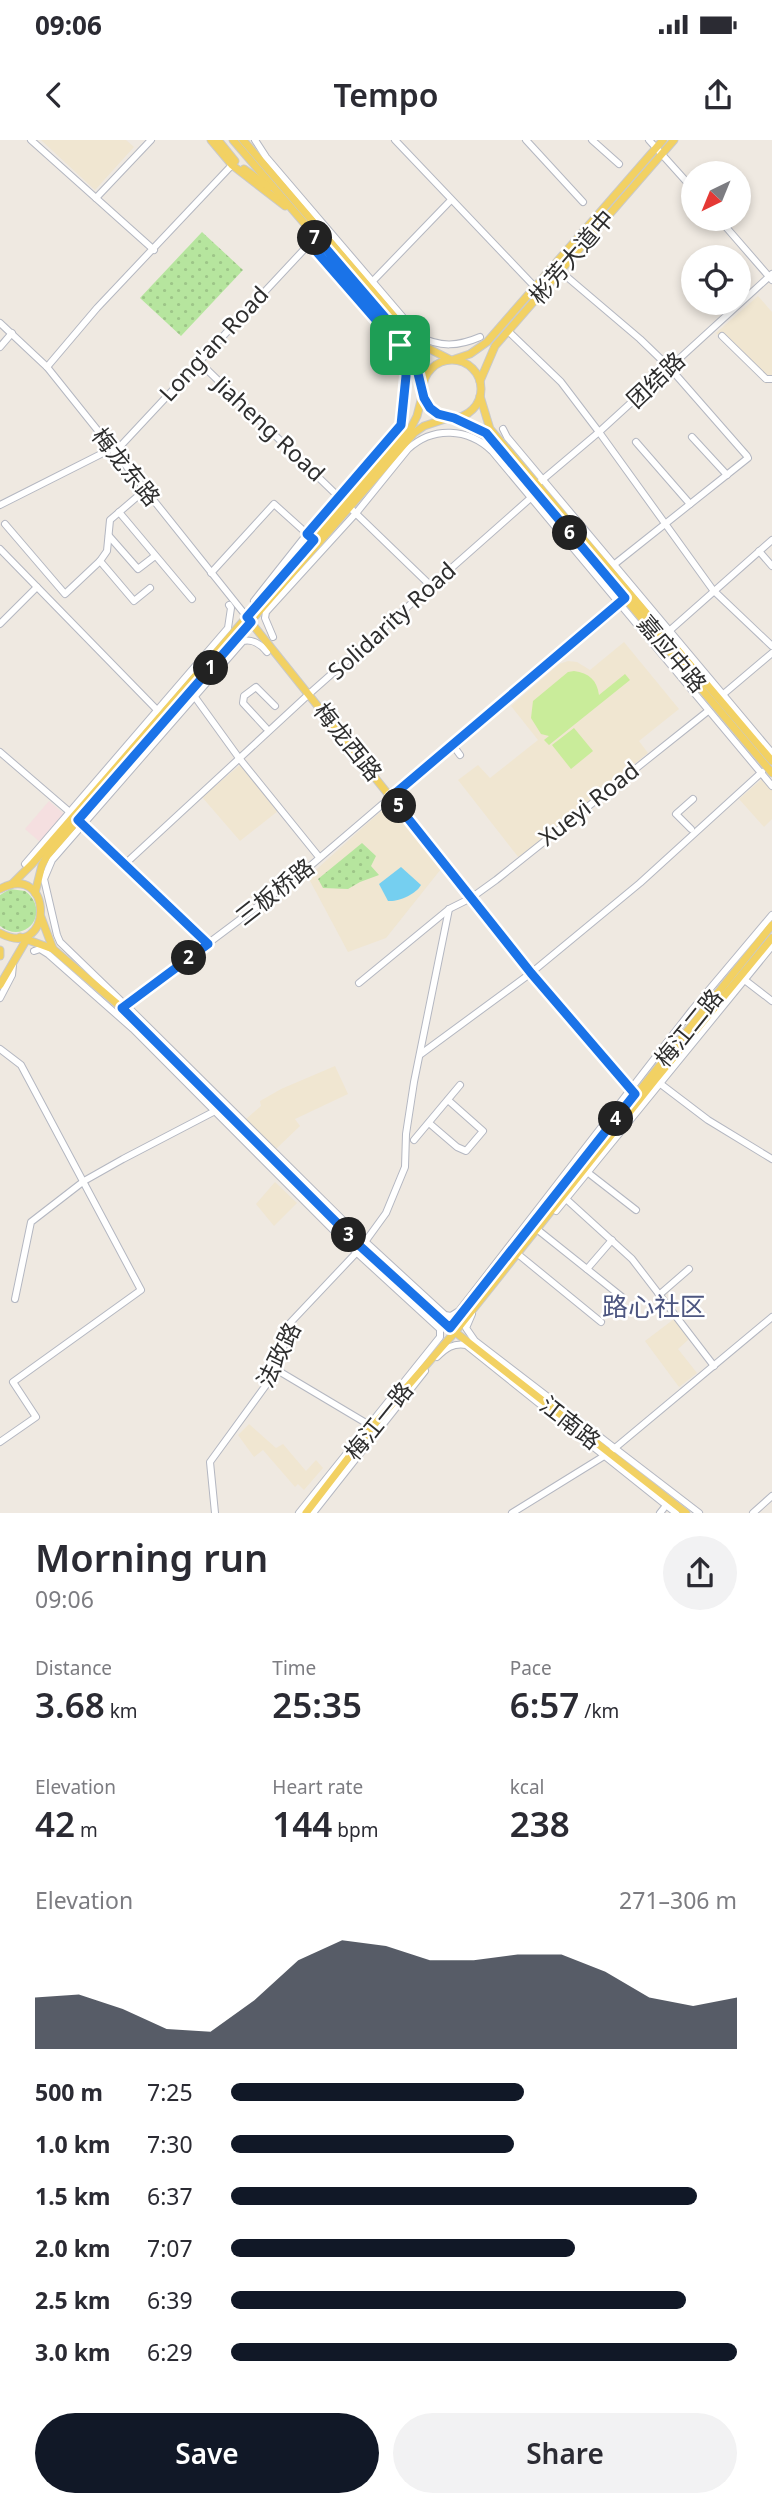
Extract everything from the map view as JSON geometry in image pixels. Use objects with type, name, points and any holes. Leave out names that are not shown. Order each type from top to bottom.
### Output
[{"type":"main road","points":[[211,140],[232,165],[299,218]]},
{"type":"main road","points":[[218,140],[236,162],[279,194]]},
{"type":"main road","name":"彬芳大道中","points":[[452,359],[470,354],[487,342],[663,140]]},
{"type":"main road","name":"彬芳大道中","points":[[480,381],[495,346],[674,140]]},
{"type":"main road","points":[[224,148],[230,148],[237,141]]},
{"type":"main road","points":[[35,893],[47,856],[159,713],[351,507],[414,433],[424,426],[469,413],[481,396],[480,381],[471,366],[416,342],[263,159],[237,141]]},
{"type":"main road","points":[[237,141],[299,218],[412,349],[430,408],[451,418]]},
{"type":"main road","points":[[4,886],[76,818],[192,694],[314,540],[351,507],[411,428],[417,416],[426,375],[433,366],[452,359]]},
{"type":"main road","name":"嘉应中路","points":[[481,396],[490,429],[535,491],[667,633],[721,696],[768,769]]},
{"type":"main road","name":"嘉应中路","points":[[451,418],[486,433],[622,600],[768,769]]},
{"type":"main road","name":"梅龙西路","points":[[249,619],[531,973],[633,1092]]},
{"type":"main road","points":[[4,886],[22,885],[35,893],[53,949]]},
{"type":"main road","points":[[0,985],[26,937],[37,926],[41,916]]},
{"type":"main road","name":"梅江二路","points":[[452,1330],[633,1092],[772,925]]},
{"type":"main road","points":[[0,933],[10,937],[26,937],[53,949]]},
{"type":"main road","name":"梅江二路","points":[[452,1330],[655,1080],[771,946]]},
{"type":"main road","name":"江南路","points":[[53,949],[124,1006],[219,1110],[361,1247],[452,1330],[686,1513]]},
{"type":"main road","points":[[0,950],[0,956]]},
{"type":"main road","name":"梅江一路","points":[[306,1513],[371,1426],[452,1330]]},
{"type":"street","points":[[31,140],[154,250]]},
{"type":"street","points":[[96,198],[150,140]]},
{"type":"street","points":[[255,140],[263,159],[273,150]]},
{"type":"street","points":[[395,140],[535,286]]},
{"type":"street","points":[[526,140],[583,202]]},
{"type":"street","points":[[592,140],[619,164]]},
{"type":"street","points":[[649,140],[681,175]]},
{"type":"street","points":[[47,367],[97,308],[232,165]]},
{"type":"street","points":[[451,200],[370,284],[415,332],[428,341],[463,345],[480,337]]},
{"type":"street","points":[[730,231],[771,277]]},
{"type":"street","name":"Long'an Road","points":[[113,451],[316,237]]},
{"type":"street","points":[[254,601],[307,534],[401,425],[406,376],[404,352],[309,243]]},
{"type":"street","points":[[560,271],[670,367],[748,458],[616,563]]},
{"type":"street","name":"团结路","points":[[535,491],[771,277]]},
{"type":"street","name":"梅龙东路","points":[[0,323],[47,367],[249,619]]},
{"type":"street","points":[[508,331],[561,382],[713,590],[772,646]]},
{"type":"street","points":[[0,347],[12,333]]},
{"type":"street","points":[[722,336],[766,379],[772,379]]},
{"type":"street","name":"Jiaheng Road","points":[[198,361],[431,586]]},
{"type":"street","points":[[503,429],[667,633],[772,540]]},
{"type":"street","points":[[273,637],[265,618],[266,612],[351,507],[418,440],[444,432],[459,433],[481,440],[535,491]]},
{"type":"street","points":[[692,437],[727,475]]},
{"type":"street","points":[[636,442],[691,504]]},
{"type":"street","points":[[0,505],[113,451]]},
{"type":"street","name":"Solidarity Road","points":[[125,864],[535,491]]},
{"type":"street","points":[[5,524],[65,594],[100,561],[107,551],[110,520],[138,496]]},
{"type":"street","points":[[211,573],[274,504],[314,540]]},
{"type":"street","points":[[119,512],[192,599]]},
{"type":"street","points":[[109,536],[138,569],[155,556]]},
{"type":"street","points":[[0,549],[159,713],[228,628],[231,608],[229,605]]},
{"type":"street","points":[[760,551],[772,566]]},
{"type":"street","points":[[100,561],[134,601],[150,588]]},
{"type":"street","points":[[0,624],[37,587]]},
{"type":"street","points":[[622,600],[708,711],[768,769],[772,786]]},
{"type":"street","name":"三板桥路","points":[[124,1006],[320,857],[622,600]]},
{"type":"street","points":[[267,652],[258,644],[243,641],[192,694],[239,758],[320,857]]},
{"type":"street","points":[[771,750],[721,696],[772,653]]},
{"type":"street","points":[[265,728],[243,703],[244,696],[256,687],[275,706]]},
{"type":"street","name":"Xueyi Road","points":[[359,983],[449,909],[471,898],[708,711]]},
{"type":"street","points":[[452,744],[460,755]]},
{"type":"street","points":[[0,752],[76,818],[208,944]]},
{"type":"street","points":[[421,1054],[531,973],[640,883],[768,769]]},
{"type":"street","points":[[691,829],[676,814],[693,799]]},
{"type":"street","points":[[25,864],[76,818]]},
{"type":"street","points":[[76,818],[44,879],[60,942],[441,1331],[440,1337],[371,1426],[299,1513]]},
{"type":"street","name":"法政路","points":[[215,1513],[210,1462],[277,1370],[290,1323],[361,1247],[386,1213],[405,1167],[406,1134],[449,909]]},
{"type":"street","points":[[361,1247],[446,1315],[450,1316],[459,1311],[633,1092],[692,1010],[772,915]]},
{"type":"street","points":[[699,1513],[475,1341],[466,1328],[470,1317],[771,946]]},
{"type":"street","points":[[15,1299],[31,1222],[84,1181],[219,1110],[48,954],[40,949],[34,951]]},
{"type":"street","points":[[0,998],[12,975],[13,963]]},
{"type":"street","points":[[746,981],[772,1001]]},
{"type":"street","points":[[0,1049],[21,1065],[141,1290],[13,1382],[36,1417],[0,1442]]},
{"type":"street","points":[[655,1080],[708,1120],[772,1159]]},
{"type":"street","points":[[414,1140],[460,1085]]},
{"type":"street","points":[[429,1123],[457,1147],[466,1151],[483,1131],[448,1100]]},
{"type":"street","points":[[591,1175],[636,1210]]},
{"type":"street","points":[[563,1196],[632,1259],[714,1366]]},
{"type":"street","points":[[538,1230],[622,1297]]},
{"type":"street","points":[[586,1269],[612,1240]]},
{"type":"street","points":[[519,1255],[601,1322]]},
{"type":"street","points":[[659,1295],[689,1269]]},
{"type":"street","points":[[512,1513],[610,1453],[772,1317]]},
{"type":"street","points":[[313,1513],[432,1363],[446,1348],[458,1344],[466,1345],[676,1513]]},
{"type":"street","points":[[277,1370],[371,1426]]},
{"type":"street","points":[[753,1513],[772,1496]]},
{"type":"shaded area","points":[[41,140],[126,140],[134,147],[95,190]]},
{"type":"shaded area","points":[[758,296],[772,312],[772,379],[766,384],[716,333],[736,315],[751,315],[751,302]]},
{"type":"shaded area","points":[[624,642],[679,709],[639,741],[648,753],[519,858],[458,780],[478,765],[490,778],[538,740],[511,706],[559,664],[577,662],[590,670]]},
{"type":"shaded area","points":[[240,765],[278,811],[240,841],[202,797]]},
{"type":"shaded area","points":[[763,778],[772,788],[772,819],[764,827],[739,799]]},
{"type":"shaded area","points":[[49,801],[64,814],[40,842],[25,829]]},
{"type":"shaded area","points":[[390,803],[441,869],[386,938],[348,952],[308,877]]},
{"type":"shaded area","points":[[335,1066],[348,1094],[295,1119],[300,1126],[276,1149],[246,1119],[261,1106],[260,1101]]},
{"type":"shaded area","points":[[275,1182],[297,1203],[274,1226],[256,1204]]},
{"type":"shaded area","points":[[674,1319],[689,1339],[678,1349],[697,1373],[679,1387],[645,1341]]},
{"type":"shaded area","points":[[249,1424],[276,1448],[283,1444],[306,1471],[316,1460],[323,1468],[304,1490],[298,1484],[295,1487],[263,1450],[254,1457],[238,1435]]},
{"type":"green space","points":[[202,232],[243,270],[181,336],[140,298]]},
{"type":"green space","points":[[574,671],[591,678],[599,695],[625,674],[630,680],[549,745],[544,740],[549,736],[541,734],[531,718],[533,701],[568,672]]},
{"type":"green space","points":[[574,728],[593,751],[571,769],[552,745]]},
{"type":"green space","points":[[362,843],[376,856],[371,866],[379,875],[348,889],[323,888],[318,879]]},
{"type":"green space","points":[[10,889],[25,891],[33,899],[36,908],[32,924],[19,932],[0,926],[0,895]]},
{"type":"water","points":[[401,867],[421,885],[407,897],[388,901],[379,884]]},
{"type":"district","name":"路心社区","points":[[654,1307]]},
{"type":"route","points":[[316,237],[412,349],[423,385],[424,398],[430,408],[438,414],[454,418],[486,433],[625,598],[391,797],[531,973],[635,1094],[450,1328],[361,1247],[122,1008],[208,944],[78,820],[251,622],[247,617],[314,540],[307,534],[401,425],[406,376],[404,352],[400,345],[309,243],[316,237]]}]
